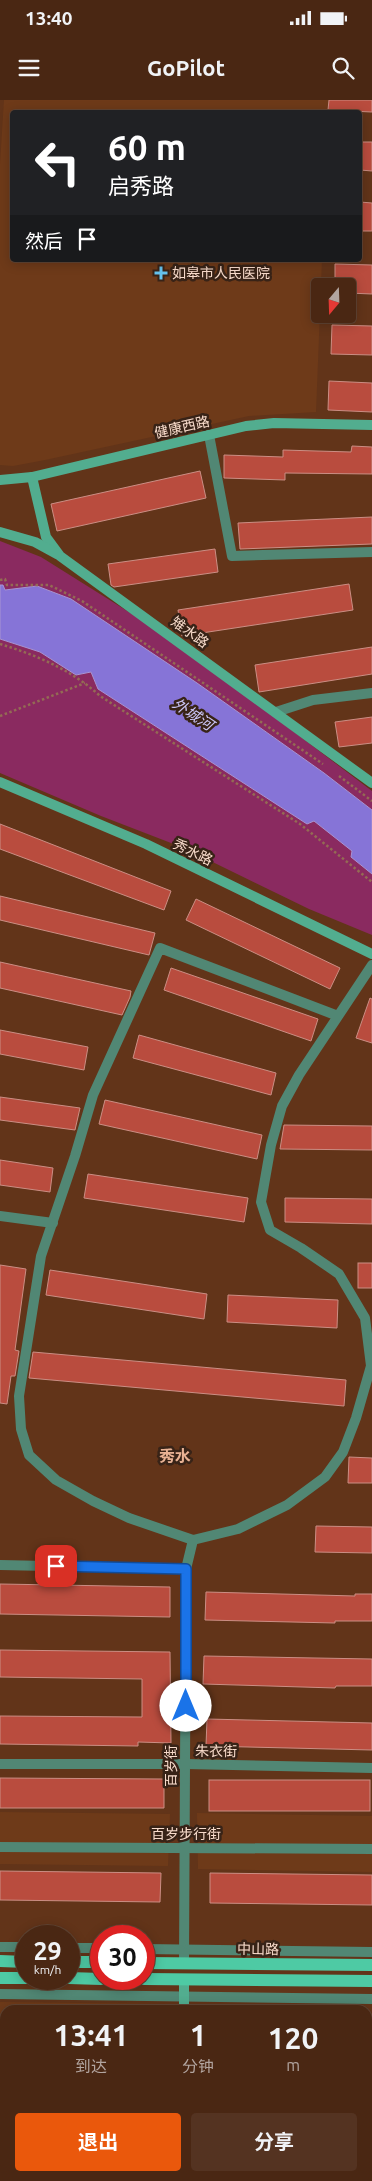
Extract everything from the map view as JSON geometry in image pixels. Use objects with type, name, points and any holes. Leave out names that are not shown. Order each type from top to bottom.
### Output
[{"type":"main road","points":[[0,1961],[15,1962]]},
{"type":"main road","name":"中山路","points":[[155,1963],[372,1966]]},
{"type":"main road","points":[[0,1978],[15,1978]]},
{"type":"main road","points":[[155,1979],[372,1981]]},
{"type":"street","name":"健康西路","points":[[0,480],[32,477],[246,426],[274,423],[372,425]]},
{"type":"street","points":[[209,435],[232,556],[372,552]]},
{"type":"street","name":"雉水路","points":[[32,477],[46,537],[60,556],[372,783]]},
{"type":"street","points":[[0,532],[35,542],[60,556]]},
{"type":"street","points":[[276,712],[313,700],[372,693]]},
{"type":"street","name":"秀水路","points":[[0,782],[146,844],[372,954]]},
{"type":"street","points":[[338,1016],[160,948],[93,1095],[41,1256],[19,1396],[21,1429],[29,1455],[56,1480],[93,1501],[129,1518],[193,1540],[238,1529],[287,1505],[325,1477],[342,1452],[356,1418],[371,1366],[365,1318],[339,1274],[270,1230],[261,1202],[271,1145],[282,1106],[299,1075],[372,965]]},
{"type":"street","points":[[0,1216],[53,1223]]},
{"type":"street","name":"百岁街","points":[[184,1963],[186,1569],[193,1540]]},
{"type":"street","points":[[0,1565],[186,1569]]},
{"type":"street","name":"朱衣街","points":[[0,1764],[185,1764],[372,1768]]},
{"type":"street","name":"百岁步行街","points":[[0,1847],[372,1849]]},
{"type":"street","points":[[0,1947],[15,1947]]},
{"type":"street","points":[[155,1949],[372,1952]]},
{"type":"street","points":[[184,1979],[184,2005]]},
{"type":"street","points":[[0,1994],[184,1998],[372,1999]]},
{"type":"path","points":[[0,580],[4,579],[7,585],[49,584],[82,601],[329,768]]},
{"type":"path","points":[[0,644],[30,653],[85,683],[100,696],[300,824],[372,882]]},
{"type":"path","points":[[0,716],[85,683]]},
{"type":"path","points":[[336,774],[372,801]]},
{"type":"shaded area","name":"如皋市人民医院","points":[[4,100],[329,100],[328,110],[10,110],[10,262],[322,262],[321,278],[311,278],[311,323],[320,323],[316,412],[249,416],[45,460],[13,466],[0,465],[0,164]]},
{"type":"shaded area","points":[[0,541],[41,557],[167,636],[372,791],[372,810],[324,773],[197,683],[71,599],[37,586],[5,590],[3,585],[0,585]]},
{"type":"shaded area","points":[[0,639],[40,652],[76,675],[91,672],[98,689],[307,824],[314,821],[353,851],[351,857],[372,874],[372,935],[309,909],[184,848],[101,816],[0,773]]},
{"type":"shaded area","points":[[0,1812],[170,1814],[168,1866],[0,1864]]},
{"type":"shaded area","points":[[197,1813],[372,1816],[372,1872],[198,1869]]},
{"type":"shaded area","points":[[0,2002],[166,2004],[166,2005],[0,2005]]},
{"type":"water","name":"外城河","points":[[0,585],[3,585],[5,590],[37,586],[71,599],[197,683],[324,773],[372,810],[372,874],[351,857],[352,851],[314,821],[307,824],[98,689],[91,672],[76,675],[40,652],[0,639]]},
{"type":"building","points":[[329,100],[372,100],[372,112],[362,112],[362,110],[328,110]]},
{"type":"building","points":[[362,142],[372,142],[372,171],[362,170]]},
{"type":"building","points":[[362,202],[372,203],[372,231],[362,231]]},
{"type":"building","points":[[335,264],[372,265],[372,294],[356,293],[356,278],[335,278]]},
{"type":"building","points":[[332,325],[372,326],[372,355],[331,354]]},
{"type":"building","points":[[329,381],[372,383],[372,412],[328,410]]},
{"type":"building","points":[[352,446],[372,447],[372,474],[285,473],[285,480],[224,478],[224,455],[283,457],[283,450],[351,452]]},
{"type":"building","points":[[200,471],[206,498],[57,531],[51,504]]},
{"type":"building","points":[[372,517],[372,544],[240,549],[238,523]]},
{"type":"building","points":[[215,549],[218,572],[114,587],[111,585],[108,564]]},
{"type":"building","points":[[349,584],[353,610],[182,636],[178,610]]},
{"type":"building","points":[[372,647],[372,674],[259,692],[255,665]]},
{"type":"building","points":[[372,717],[372,743],[339,747],[335,722]]},
{"type":"building","points":[[0,824],[171,891],[164,910],[0,849]]},
{"type":"building","points":[[0,896],[155,933],[149,955],[0,920]]},
{"type":"building","points":[[196,899],[340,968],[330,989],[186,920]]},
{"type":"building","points":[[0,962],[131,991],[130,997],[122,1015],[0,988]]},
{"type":"building","points":[[171,968],[318,1019],[311,1041],[164,990]]},
{"type":"building","points":[[370,998],[372,999],[372,1043],[356,1038]]},
{"type":"building","points":[[0,1030],[88,1047],[84,1070],[0,1054]]},
{"type":"building","points":[[139,1035],[276,1073],[271,1095],[133,1058]]},
{"type":"building","points":[[0,1097],[80,1108],[75,1130],[0,1120]]},
{"type":"building","points":[[105,1100],[262,1135],[257,1159],[99,1124]]},
{"type":"building","points":[[284,1125],[372,1126],[372,1150],[280,1149]]},
{"type":"building","points":[[0,1160],[53,1168],[50,1192],[0,1185]]},
{"type":"building","points":[[88,1174],[248,1198],[244,1222],[84,1198]]},
{"type":"building","points":[[285,1198],[372,1199],[372,1224],[285,1222]]},
{"type":"building","points":[[358,1263],[372,1263],[372,1288],[358,1288]]},
{"type":"building","points":[[0,1265],[26,1269],[15,1350],[19,1351],[15,1376],[11,1376],[7,1404],[0,1403]]},
{"type":"building","points":[[50,1270],[207,1294],[204,1319],[46,1295]]},
{"type":"building","points":[[228,1295],[338,1300],[337,1328],[227,1322]]},
{"type":"building","points":[[33,1352],[346,1380],[344,1406],[29,1378]]},
{"type":"building","points":[[349,1457],[372,1458],[372,1483],[348,1483]]},
{"type":"building","points":[[316,1526],[372,1527],[372,1553],[315,1552]]},
{"type":"building","points":[[0,1584],[170,1587],[170,1617],[0,1614]]},
{"type":"building","points":[[206,1592],[355,1596],[355,1594],[372,1594],[372,1621],[335,1621],[335,1623],[205,1620]]},
{"type":"building","points":[[0,1650],[170,1652],[171,1743],[138,1742],[138,1746],[0,1744],[0,1716],[142,1717],[142,1679],[0,1677]]},
{"type":"building","points":[[204,1656],[372,1659],[372,1686],[336,1686],[335,1688],[203,1684]]},
{"type":"building","points":[[207,1719],[372,1723],[372,1750],[206,1746]]},
{"type":"building","points":[[0,1778],[164,1779],[164,1808],[0,1808]]},
{"type":"building","points":[[209,1780],[370,1780],[370,1811],[209,1811]]},
{"type":"building","points":[[0,1871],[161,1873],[160,1902],[0,1900]]},
{"type":"building","points":[[210,1873],[372,1875],[372,1905],[210,1903]]},
{"type":"place","name":"如皋市人民医院","points":[[161,273]]},
{"type":"district","name":"秀水","points":[[175,1456]]},
{"type":"route","points":[[56,1566],[186,1569],[186,1706]]}]
